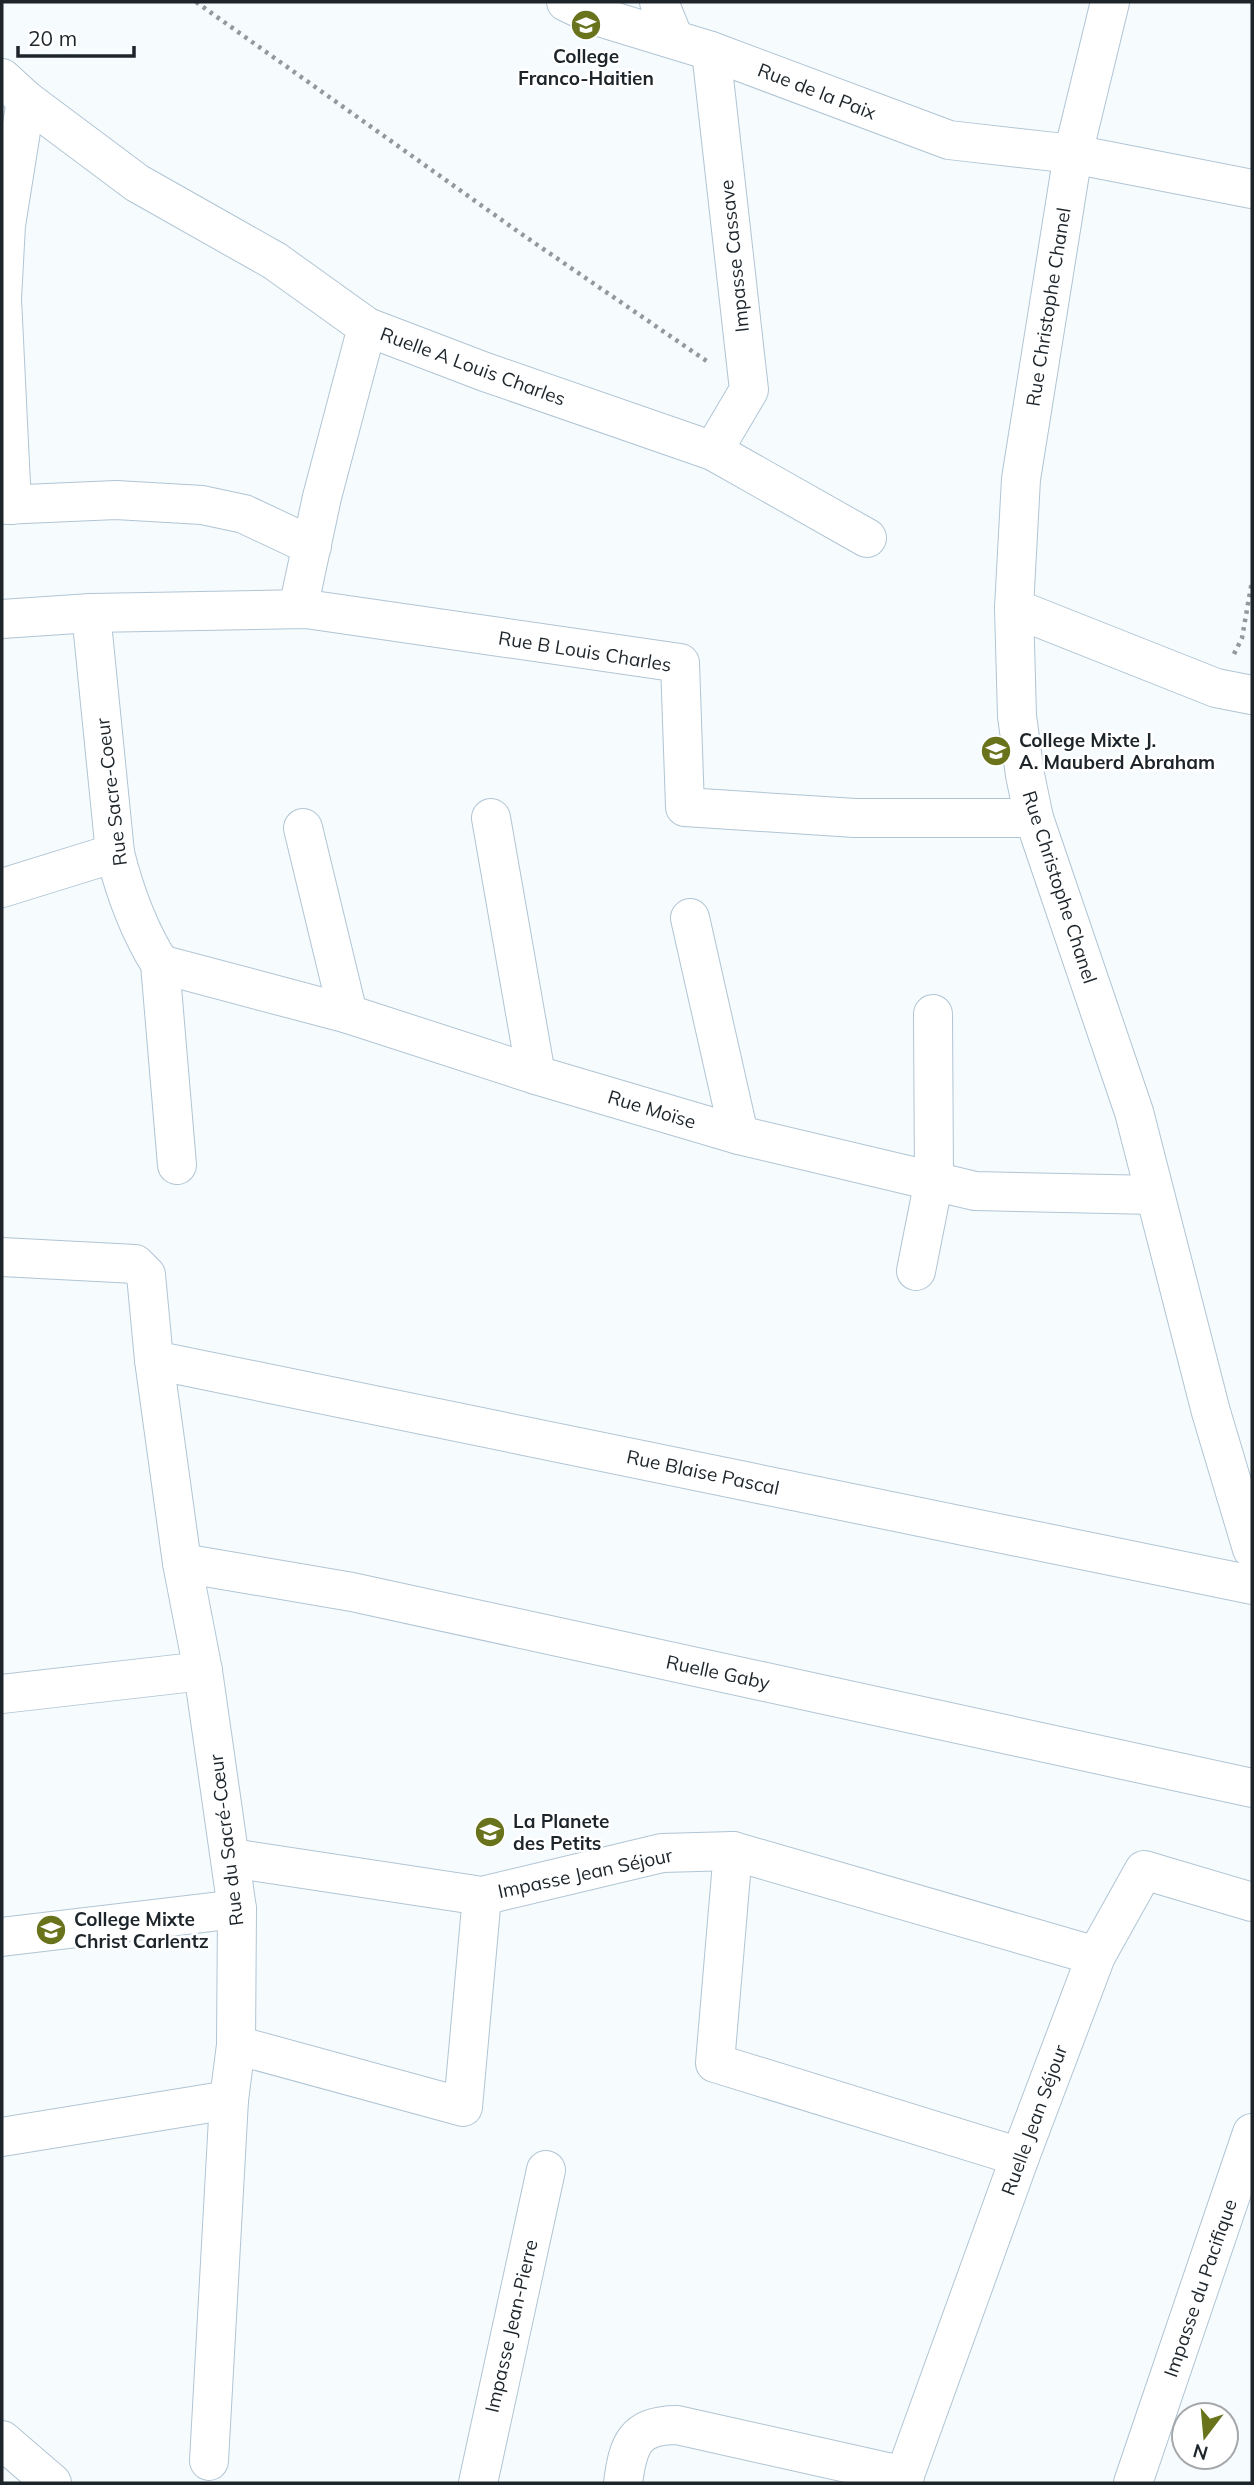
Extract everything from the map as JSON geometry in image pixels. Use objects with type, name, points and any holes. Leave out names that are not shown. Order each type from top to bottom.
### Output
[{"type":"street","name":"Rue de la Paix","points":[[566,2],[593,15],[711,51],[949,141],[1073,154],[1252,189]]},
{"type":"street","points":[[659,2],[674,38]]},
{"type":"street","name":"Rue Christophe Chanel","points":[[1110,2],[1073,154],[1021,479],[1014,608],[1017,716],[1034,818],[1134,1112],[1211,1412],[1252,1549]]},
{"type":"street","name":"Impasse Cassave","points":[[711,51],[749,390]]},
{"type":"street","points":[[14,89],[2,299],[7,505],[116,500],[202,505],[244,514],[312,546]]},
{"type":"street","name":"Ruelle A Louis Charles","points":[[14,89],[136,183],[275,261],[367,327],[485,372],[713,451],[867,538]]},
{"type":"street","points":[[298,609],[322,497],[367,327]]},
{"type":"street","points":[[713,451],[749,390]]},
{"type":"street","points":[[1014,608],[1234,691]]},
{"type":"street","name":"Rue B Louis Charles","points":[[2,619],[91,612],[298,609],[680,663],[685,807],[856,818],[1034,818]]},
{"type":"street","name":"Rue Sacre-Coeur","points":[[91,612],[115,853],[124,891],[143,936],[160,964]]},
{"type":"street","points":[[491,818],[536,1075]]},
{"type":"street","points":[[303,828],[348,1014]]},
{"type":"street","points":[[2,888],[115,853]]},
{"type":"street","points":[[690,918],[739,1135]]},
{"type":"street","points":[[160,964],[177,1165]]},
{"type":"street","name":"Rue Moïse","points":[[160,964],[348,1014],[536,1075],[739,1135],[975,1191],[1154,1195]]},
{"type":"street","points":[[916,1271],[934,1180],[933,1014]]},
{"type":"street","name":"Rue du Sacré-Cœur","points":[[2,1255],[135,1264],[146,1275],[154,1360],[182,1563],[204,1671],[237,1909],[236,2046],[229,2100],[209,2461]]},
{"type":"street","name":"Rue Blaise Pascal","points":[[154,1360],[1252,1585]]},
{"type":"street","name":"Ruelle Gaby","points":[[182,1563],[352,1592],[1252,1788]]},
{"type":"street","points":[[2,1694],[204,1671]]},
{"type":"street","points":[[733,1851],[715,2063],[1020,2157]]},
{"type":"street","name":"Impasse Jean Séjour","points":[[231,1858],[482,1896],[662,1853],[733,1851],[1096,1956]]},
{"type":"street","name":"Ruelle Jean Séjour","points":[[904,2479],[1096,1956],[1144,1870],[1252,1902]]},
{"type":"street","points":[[236,2046],[463,2107],[482,1896]]},
{"type":"street","points":[[2,1937],[237,1909]]},
{"type":"street","points":[[2,2137],[229,2100]]},
{"type":"street","name":"Impasse du Pacifique","points":[[1133,2483],[1252,2133]]},
{"type":"street","name":"Impasse Jean-Pierre","points":[[478,2483],[546,2170]]},
{"type":"street","points":[[623,2483],[627,2455],[635,2439],[645,2430],[659,2425],[677,2425],[904,2479]]},
{"type":"street","points":[[2,2440],[52,2483]]},
{"type":"path","points":[[196,2],[531,240],[749,390]]},
{"type":"path","points":[[1234,691],[1252,581]]},
{"type":"place","name":"College Franco-Haitien","points":[[586,25]]},
{"type":"place","name":"College Mixte J. A. Mauberd Abraham","points":[[996,751]]},
{"type":"place","name":"La Planete des Petits","points":[[490,1832]]},
{"type":"place","name":"College Mixte Christ Carlentz","points":[[51,1930]]}]
